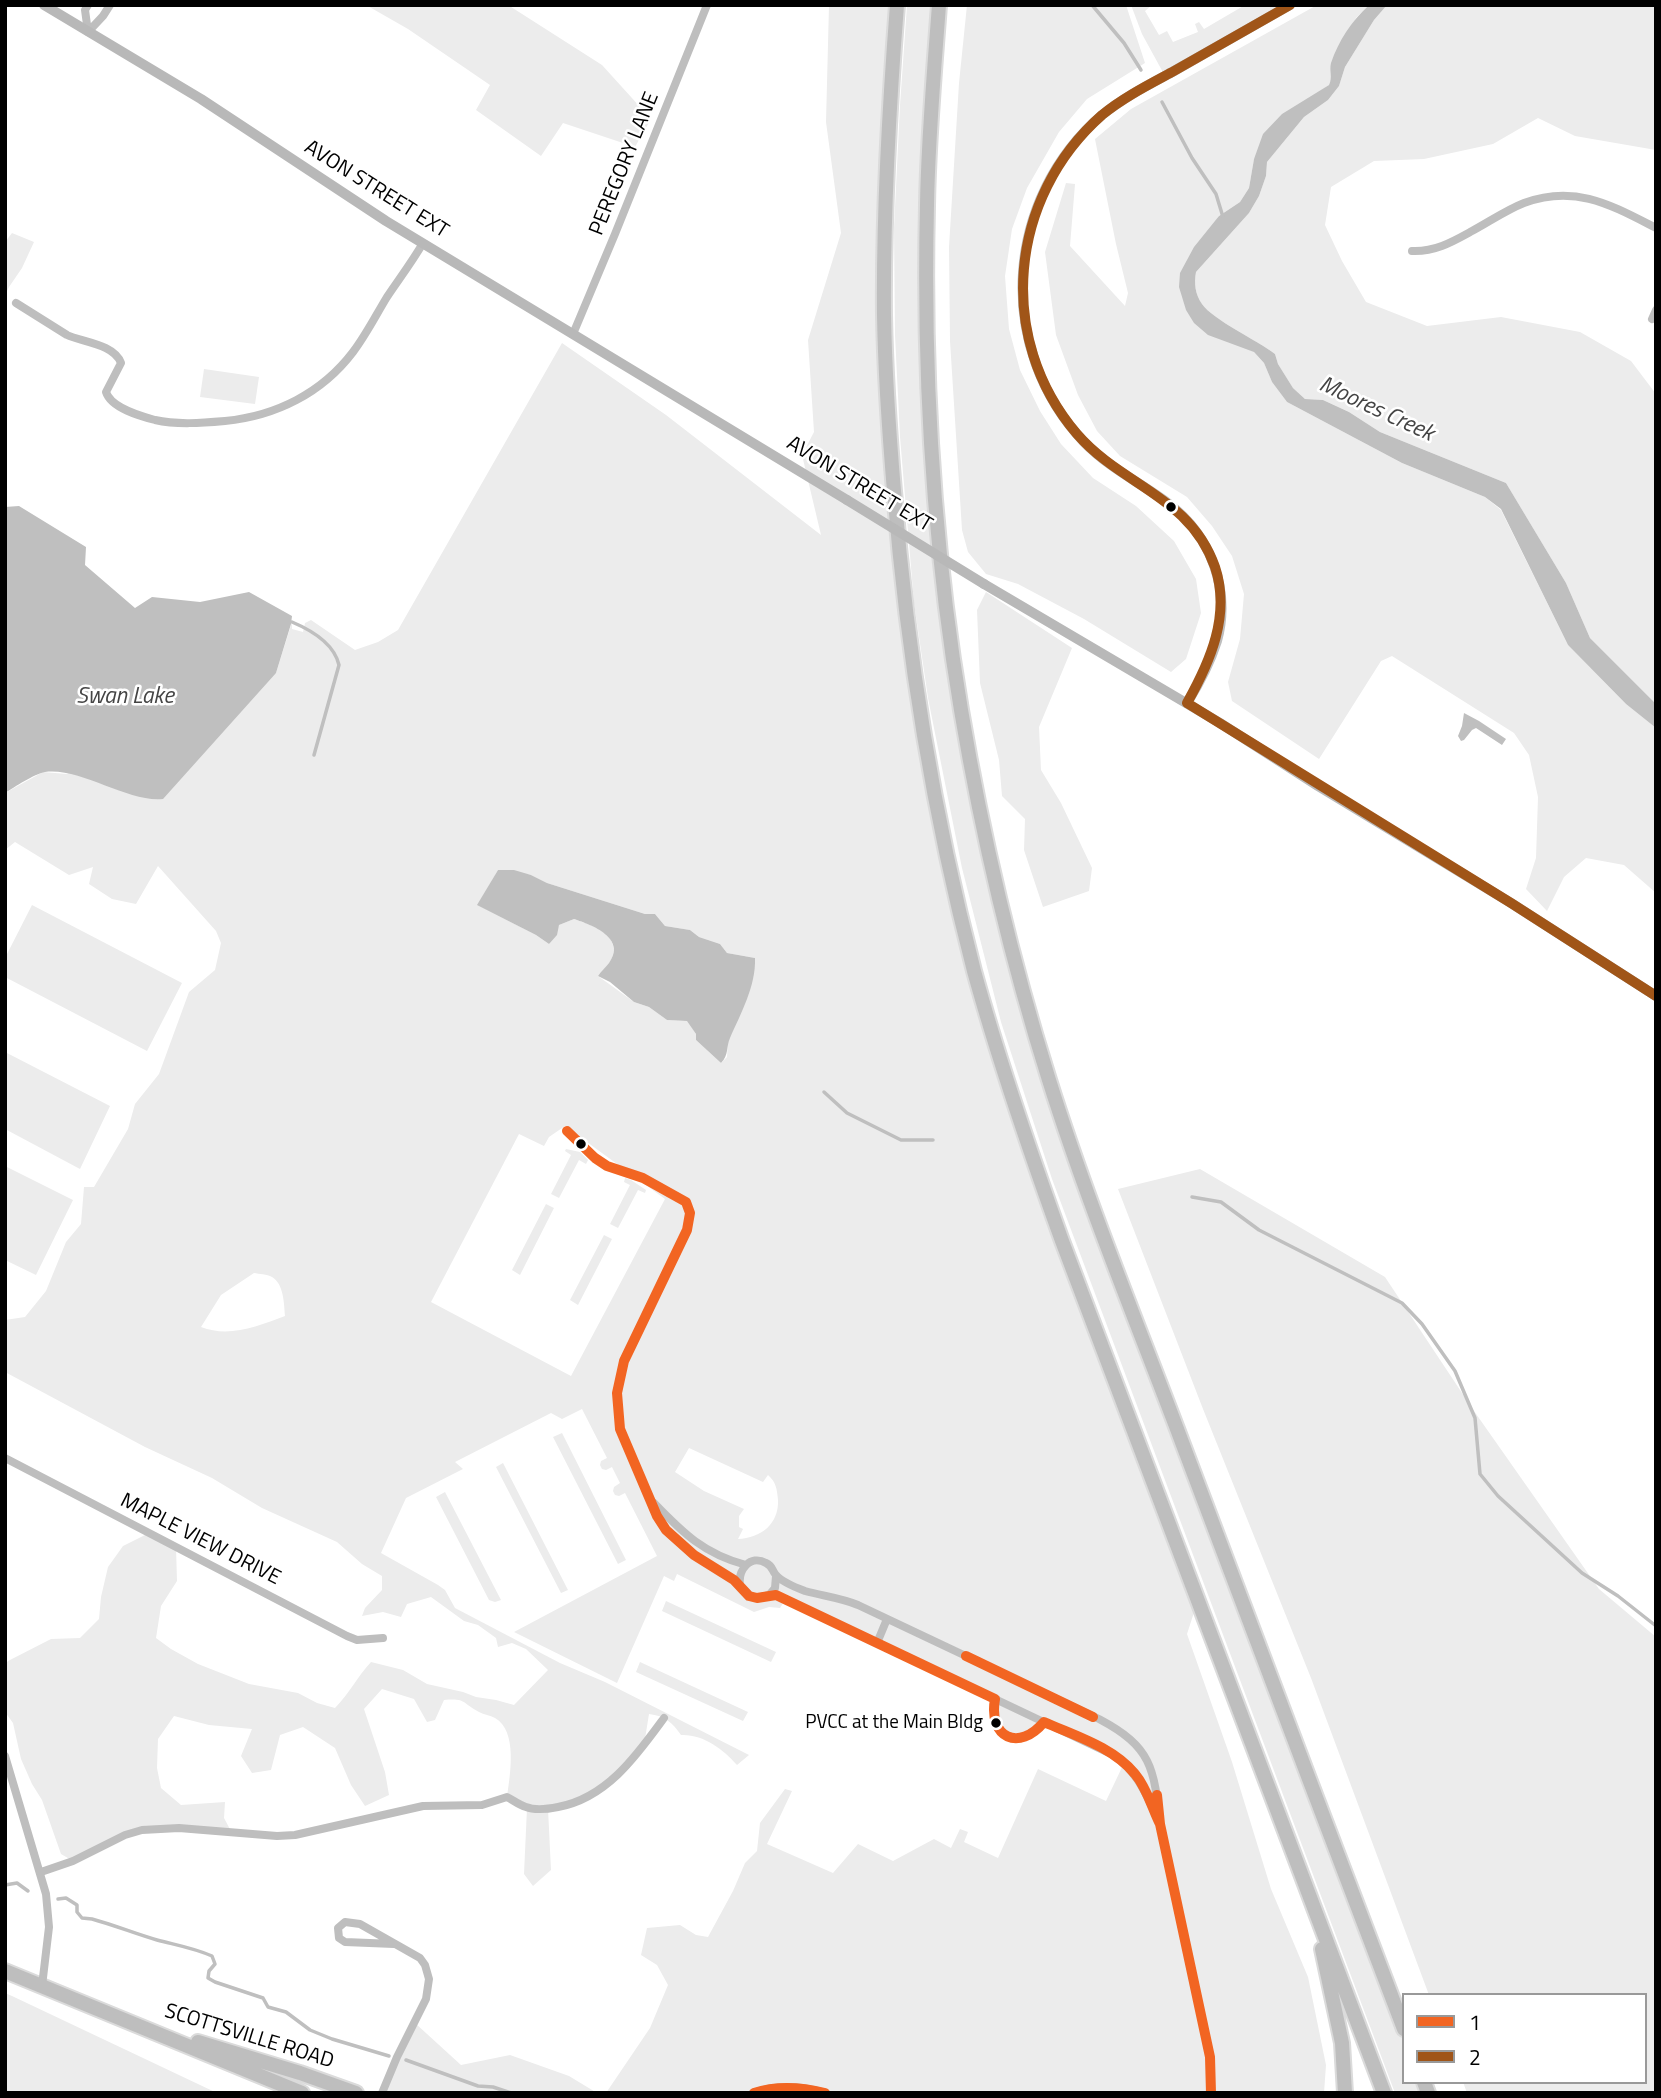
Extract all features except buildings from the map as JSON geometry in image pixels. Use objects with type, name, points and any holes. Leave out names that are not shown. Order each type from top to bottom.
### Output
[{"type":"highway","points":[[897,5],[885,193],[884,315],[887,408],[901,583],[911,660],[941,829],[974,970],[1025,1137],[1384,2093]]},
{"type":"highway","points":[[939,5],[927,200],[926,288],[932,461],[946,612],[960,707],[1000,904],[1042,1056],[1087,1191],[1402,2024]]},
{"type":"highway","points":[[1317,1917],[1342,2043],[1345,2093]]},
{"type":"highway","name":"SCOTTSVILLE ROAD","points":[[5,1971],[302,2093]]},
{"type":"highway","name":"SCOTTSVILLE ROAD","points":[[130,2021],[356,2093]]},
{"type":"main road","name":"AVON STREET EXT","points":[[44,5],[201,99],[423,243],[984,584],[1187,703],[1656,996]]},
{"type":"street","points":[[88,5],[85,10],[88,32]]},
{"type":"street","points":[[88,32],[110,5]]},
{"type":"street","name":"PEREGORY LANE","points":[[573,334],[707,5]]},
{"type":"street","points":[[1187,703],[1207,666],[1217,640],[1222,609],[1216,570],[1202,541],[1184,516],[1099,456],[1058,410],[1039,374],[1028,339],[1022,302],[1024,261],[1034,219],[1051,179],[1085,131],[1121,101],[1290,5]]},
{"type":"street","points":[[1412,251],[1445,246],[1519,206],[1541,198],[1557,196],[1594,199],[1656,228]]},
{"type":"street","points":[[16,303],[67,335],[93,342],[117,356],[121,363],[107,387],[107,396],[129,411],[177,423],[230,421],[274,411],[303,398],[324,382],[354,351],[423,243]]},
{"type":"street","points":[[567,1131],[607,1166],[643,1178],[686,1202],[690,1213],[687,1230],[624,1361],[619,1380],[617,1409],[620,1429],[657,1516],[666,1530],[681,1545],[725,1573],[753,1598],[769,1595],[775,1588],[774,1570],[766,1563],[756,1561],[746,1565],[739,1576],[740,1585]]},
{"type":"street","name":"MAPLE VIEW DRIVE","points":[[5,1458],[347,1636],[357,1640],[383,1638]]},
{"type":"street","points":[[652,1501],[698,1545],[725,1559],[746,1565]]},
{"type":"street","points":[[776,1576],[806,1591],[844,1599],[887,1619],[1121,1731],[1139,1747],[1153,1771],[1160,1824],[1210,2057],[1211,2093]]},
{"type":"street","points":[[769,1595],[783,1598],[1118,1758],[1138,1780],[1160,1824]]},
{"type":"street","points":[[877,1643],[887,1619]]},
{"type":"street","points":[[41,1872],[73,1861],[125,1835],[142,1830],[179,1828],[286,1836],[424,1807],[482,1804],[507,1797],[527,1808],[548,1809],[565,1805],[590,1796],[605,1786],[664,1718]]},
{"type":"street","points":[[5,1756],[46,1894],[49,1927],[41,1986]]},
{"type":"street","points":[[382,2093],[426,1999],[429,1989],[427,1971],[413,1952],[360,1924],[345,1922],[338,1928],[339,1938],[345,1942],[394,1944]]},
{"type":"street","points":[[752,2093],[765,2088],[793,2086],[827,2093]]},
{"type":"shaded area","points":[[366,5],[508,5],[602,65],[651,119],[635,147],[563,123],[541,156],[476,110],[490,85],[408,29]]},
{"type":"shaded area","points":[[829,5],[897,5],[884,315],[911,660],[996,1046],[1198,1600],[1187,1634],[1232,1762],[1271,1889],[1308,1977],[1326,2065],[1324,2093],[606,2093],[650,2028],[668,1985],[657,1965],[641,1955],[647,1928],[680,1925],[696,1935],[708,1937],[745,1863],[757,1851],[760,1823],[785,1789],[792,1791],[767,1844],[833,1873],[858,1844],[893,1861],[934,1839],[951,1848],[960,1829],[968,1832],[964,1842],[998,1858],[1038,1769],[1106,1801],[1124,1763],[1044,1723],[1036,1733],[1026,1738],[1007,1736],[999,1731],[994,1722],[994,1699],[785,1600],[780,1608],[769,1607],[754,1612],[677,1574],[674,1581],[664,1576],[617,1683],[514,1632],[657,1556],[625,1493],[615,1495],[614,1487],[620,1483],[612,1467],[602,1469],[601,1461],[607,1458],[582,1409],[562,1419],[551,1413],[455,1462],[463,1469],[406,1498],[381,1553],[445,1590],[455,1608],[560,1663],[605,1682],[749,1755],[737,1765],[712,1744],[697,1737],[681,1735],[668,1720],[649,1714],[644,1745],[591,1796],[548,1809],[551,1870],[533,1886],[524,1874],[527,1808],[507,1797],[511,1754],[507,1733],[495,1718],[460,1701],[444,1700],[435,1720],[427,1722],[414,1699],[382,1689],[364,1709],[385,1772],[389,1795],[365,1806],[351,1785],[335,1748],[303,1727],[280,1735],[271,1770],[252,1773],[241,1756],[252,1729],[209,1725],[174,1716],[158,1739],[157,1768],[161,1788],[181,1805],[225,1802],[224,1818],[232,1833],[142,1830],[73,1861],[61,1854],[42,1800],[21,1759],[13,1723],[5,1712],[5,1665],[8,1661],[51,1639],[80,1638],[99,1619],[108,1567],[123,1546],[149,1533],[176,1547],[177,1581],[161,1606],[156,1638],[198,1664],[249,1684],[298,1693],[317,1703],[335,1708],[371,1662],[403,1670],[427,1684],[514,1705],[548,1670],[526,1649],[512,1643],[498,1647],[496,1638],[478,1625],[464,1621],[431,1597],[407,1604],[401,1617],[383,1612],[362,1616],[365,1608],[382,1590],[382,1576],[362,1564],[337,1542],[262,1508],[212,1478],[145,1447],[5,1372],[5,1320],[25,1317],[46,1291],[66,1242],[81,1224],[84,1187],[94,1187],[128,1129],[135,1104],[159,1074],[189,992],[215,970],[221,943],[216,931],[158,866],[136,904],[112,899],[89,884],[93,867],[69,875],[15,842],[5,850],[5,793],[43,772],[67,774],[276,673],[292,622],[292,629],[303,632],[305,623],[311,620],[355,650],[378,642],[398,630],[562,343],[666,415],[821,535],[802,455],[814,432],[808,340],[841,233],[826,122]],"holes":[[[498,870],[531,875],[547,883],[645,914],[655,914],[665,926],[690,930],[699,937],[720,944],[727,953],[755,958],[748,996],[728,1041],[727,1057],[721,1063],[696,1040],[696,1034],[688,1021],[667,1020],[649,1007],[634,1002],[598,976],[611,961],[614,950],[603,932],[574,919],[559,925],[549,944],[478,905]],[[565,1126],[665,1199],[571,1376],[431,1302],[519,1134],[544,1146],[549,1137]],[[254,1273],[268,1275],[279,1284],[285,1316],[233,1331],[201,1327],[221,1295]],[[689,1448],[763,1482],[768,1475],[774,1483],[778,1500],[778,1509],[772,1523],[761,1533],[738,1539],[743,1529],[739,1527],[739,1516],[744,1509],[704,1491],[675,1472]]]},
{"type":"shaded area","points":[[907,5],[934,5],[930,508],[1020,997],[1402,2036],[1402,2084],[1420,2084],[1423,2093],[1395,2093],[1052,1179],[1001,1022],[962,868],[928,698],[914,603],[900,437],[895,335],[894,228]]},
{"type":"shaded area","points":[[967,5],[1126,5],[1145,63],[1087,99],[1059,132],[1027,188],[1012,229],[1005,276],[1009,329],[1020,370],[1040,411],[1061,444],[1093,478],[1136,506],[1174,541],[1196,579],[1201,613],[1186,659],[1171,672],[1084,619],[1018,584],[986,574],[968,552],[962,530],[950,341],[949,247],[959,83]]},
{"type":"shaded area","points":[[1131,5],[1152,5],[1145,11],[1159,35],[1167,31],[1173,42],[1198,32],[1195,24],[1199,22],[1204,29],[1245,5],[1290,5],[1165,76],[1142,34]]},
{"type":"shaded area","points":[[1317,5],[1369,5],[1356,18],[1329,85],[1254,159],[1249,188],[1240,202],[1219,216],[1179,287],[1254,352],[1264,363],[1272,382],[1287,402],[1402,463],[1485,497],[1501,510],[1568,645],[1626,704],[1656,728],[1656,893],[1624,865],[1586,858],[1564,877],[1547,911],[1526,889],[1536,858],[1538,797],[1529,755],[1514,733],[1392,656],[1381,661],[1319,759],[1232,701],[1228,682],[1240,639],[1244,594],[1232,556],[1212,526],[1187,497],[1120,456],[1097,431],[1078,395],[1056,335],[1045,252],[1066,183],[1075,184],[1070,246],[1125,306],[1128,293],[1095,139],[1131,109]]},
{"type":"shaded area","points":[[1387,5],[1656,5],[1656,150],[1575,136],[1538,118],[1493,144],[1424,159],[1374,161],[1331,187],[1325,225],[1366,302],[1427,326],[1501,317],[1580,332],[1631,361],[1656,394],[1656,704],[1590,638],[1566,583],[1506,483],[1380,432],[1349,412],[1323,400],[1305,399],[1293,388],[1275,354],[1216,317],[1202,304],[1198,296],[1196,272],[1249,213],[1259,196],[1266,176],[1267,162],[1304,117],[1328,100],[1339,86],[1345,67],[1374,20]]},
{"type":"shaded area","points":[[12,233],[34,242],[5,295],[5,242]]},
{"type":"shaded area","points":[[204,369],[259,377],[255,404],[200,397]]},
{"type":"shaded area","points":[[986,592],[1072,648],[1039,727],[1041,770],[1061,803],[1092,868],[1089,891],[1043,907],[1024,850],[1025,819],[1002,796],[999,760],[980,683],[977,610]]},
{"type":"shaded area","points":[[32,905],[182,983],[147,1051],[5,977],[5,958]]},
{"type":"shaded area","points":[[5,1052],[110,1106],[80,1169],[5,1129]]},
{"type":"shaded area","points":[[566,1149],[580,1152],[588,1160],[586,1164],[579,1160],[559,1198],[551,1194],[571,1155]]},
{"type":"shaded area","points":[[5,1166],[73,1200],[36,1275],[5,1260]]},
{"type":"shaded area","points":[[1200,1169],[1385,1277],[1474,1411],[1599,1589],[1656,1637],[1656,2093],[1467,2093],[1464,2084],[1647,2084],[1647,1993],[1428,1993],[1311,1678],[1118,1189]]},
{"type":"shaded area","points":[[625,1178],[646,1190],[645,1193],[638,1190],[618,1228],[610,1224],[630,1185],[624,1182]]},
{"type":"shaded area","points":[[546,1204],[554,1208],[520,1275],[512,1270]]},
{"type":"shaded area","points":[[604,1235],[612,1239],[578,1305],[570,1300]]},
{"type":"shaded area","points":[[562,1433],[626,1560],[618,1564],[553,1437]]},
{"type":"shaded area","points":[[503,1463],[568,1590],[561,1593],[496,1467]]},
{"type":"shaded area","points":[[445,1492],[501,1600],[489,1600],[436,1497]]},
{"type":"shaded area","points":[[666,1601],[776,1652],[771,1662],[662,1611]]},
{"type":"shaded area","points":[[640,1662],[748,1712],[743,1721],[636,1672]]},
{"type":"shaded area","points":[[5,1993],[12,1996],[217,2093],[5,2093]]},
{"type":"shaded area","points":[[415,2023],[461,2065],[510,2055],[569,2076],[597,2093],[382,2093]]},
{"type":"water","points":[[1369,5],[1387,5],[1374,20],[1345,67],[1339,86],[1328,100],[1304,117],[1267,162],[1266,176],[1259,196],[1249,213],[1196,272],[1198,296],[1202,304],[1216,317],[1275,354],[1293,388],[1305,399],[1323,400],[1349,412],[1380,432],[1506,483],[1566,583],[1590,638],[1656,704],[1656,728],[1626,704],[1568,645],[1501,509],[1485,497],[1402,463],[1287,402],[1272,382],[1264,363],[1254,352],[1208,335],[1194,323],[1186,310],[1179,287],[1180,273],[1194,247],[1219,216],[1240,202],[1249,188],[1254,159],[1263,134],[1282,114],[1329,85],[1331,63],[1342,39]]},
{"type":"water","name":"Swan Lake","points":[[19,506],[86,547],[85,565],[135,608],[152,597],[200,602],[249,592],[292,616],[276,673],[163,799],[135,796],[89,779],[59,772],[41,773],[5,793],[5,507]]},
{"type":"water","points":[[1464,713],[1506,739],[1502,745],[1476,728],[1461,741],[1458,736]]},
{"type":"water","points":[[498,870],[514,870],[645,914],[655,914],[665,926],[690,930],[699,937],[720,944],[727,953],[755,958],[750,989],[721,1063],[696,1040],[696,1034],[687,1021],[667,1020],[649,1007],[634,1002],[610,982],[598,976],[609,963],[614,946],[598,929],[574,919],[559,925],[557,935],[549,944],[477,905]]},
{"type":"waterway","points":[[1092,5],[1124,43],[1141,70]]},
{"type":"waterway","points":[[1162,102],[1192,158],[1216,194],[1223,217]]},
{"type":"waterway","points":[[292,622],[314,633],[327,644],[339,665],[314,755]]},
{"type":"waterway","points":[[824,1092],[847,1113],[901,1140],[933,1140]]},
{"type":"waterway","points":[[1192,1197],[1221,1202],[1259,1230],[1402,1303],[1422,1324],[1455,1371],[1475,1418],[1480,1474],[1498,1496],[1582,1573],[1618,1596],[1656,1626]]},
{"type":"waterway","points":[[5,1885],[17,1883],[28,1891]]},
{"type":"waterway","points":[[58,1899],[66,1898],[77,1905],[77,1912],[82,1918],[100,1921],[212,1956],[215,1964],[209,1971],[208,1978],[215,1982],[263,1998],[268,2007],[286,2012],[310,2030],[389,2056]]},
{"type":"waterway","points":[[406,2060],[478,2086],[493,2087],[511,2093]]},
{"type":"transit line","name":"2","points":[[1290,5],[1119,102],[1102,115],[1071,148],[1047,186],[1032,227],[1024,269],[1024,312],[1033,355],[1051,396],[1077,434],[1114,467],[1172,507],[1204,543],[1215,567],[1221,603],[1216,638],[1187,703],[1656,996]]},
{"type":"transit line","name":"1","points":[[567,1131],[595,1158],[607,1166],[643,1178],[686,1202],[690,1213],[687,1230],[624,1361],[617,1393],[620,1429],[657,1516],[666,1530],[694,1555],[734,1580],[749,1596],[757,1598],[776,1595],[995,1699],[996,1723],[1008,1736],[1025,1737],[1044,1722],[1105,1749],[1126,1765],[1139,1780],[1160,1824]]},
{"type":"transit line","name":"1","points":[[966,1656],[1093,1717]]},
{"type":"transit line","name":"1","points":[[1157,1795],[1160,1824],[1210,2057],[1211,2093]]},
{"type":"transit line","name":"1","points":[[754,2093],[790,2088],[825,2093]]},
{"type":"place","name":"PVCC at the Main Bldg","points":[[996,1723]]},
{"type":"water label","name":"Moores Creek","points":[[1376,410]]}]
